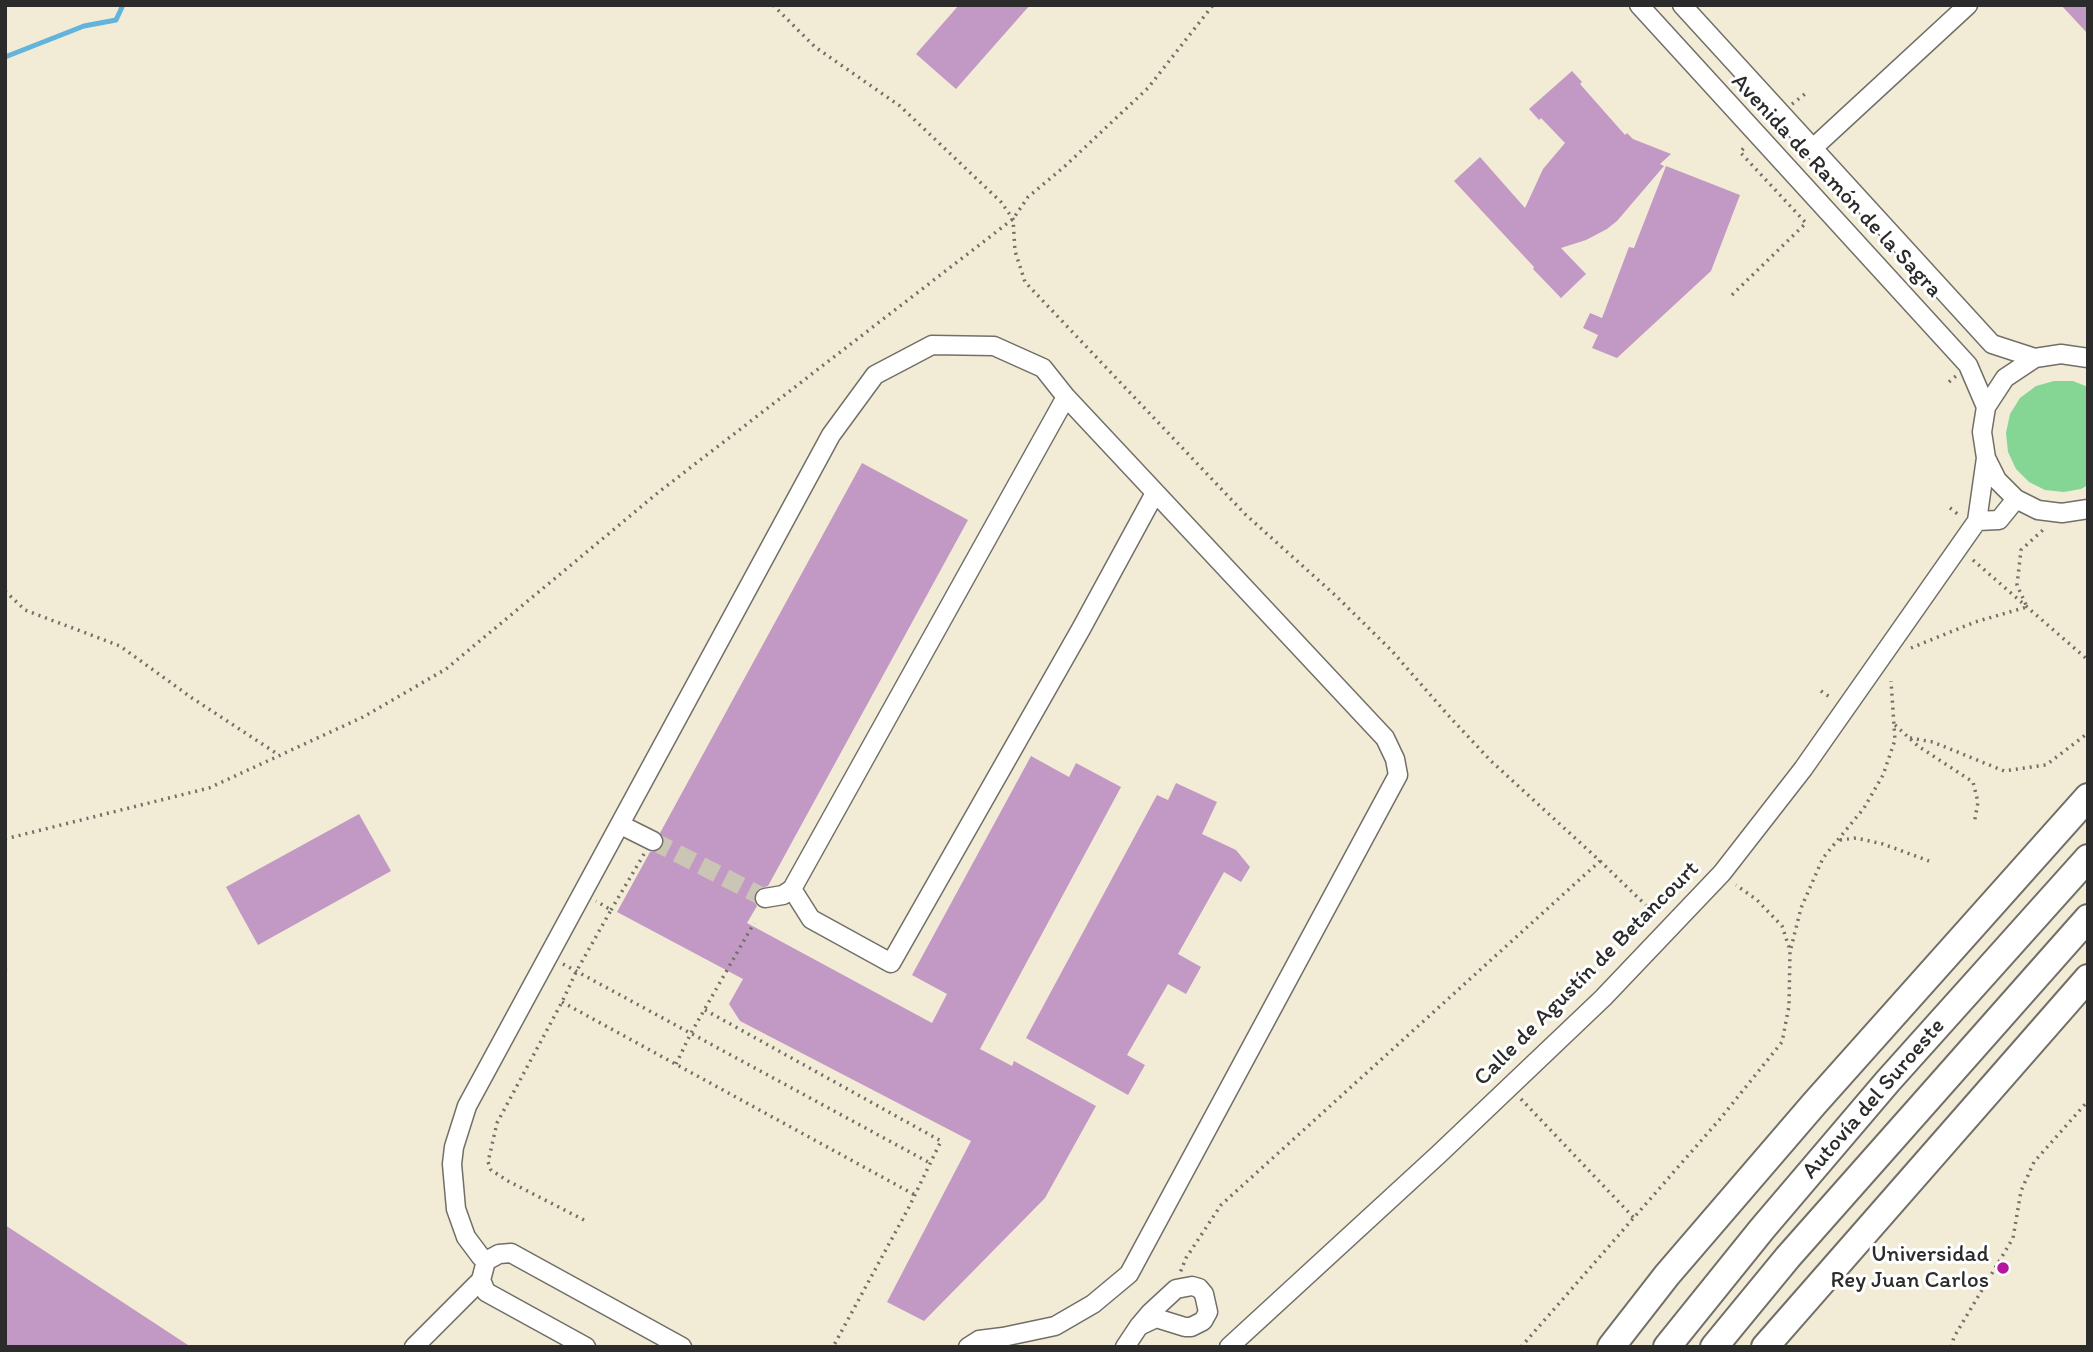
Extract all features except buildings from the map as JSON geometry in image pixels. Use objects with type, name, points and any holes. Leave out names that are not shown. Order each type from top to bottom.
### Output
[{"type":"highway","points":[[1611,1347],[1667,1275],[1814,1104],[2088,797]]},
{"type":"highway","name":"Autovía del Suroeste","points":[[1667,1347],[1762,1229],[1888,1081],[2088,858]]},
{"type":"highway","name":"Autovía del Suroeste","points":[[1714,1347],[1788,1257],[2088,918]]},
{"type":"highway","points":[[1765,1347],[2088,978]]},
{"type":"street","name":"Avenida de Ramón de la Sagra","points":[[1639,5],[1968,365],[1986,407]]},
{"type":"street","name":"Avenida de Ramón de la Sagra","points":[[1682,5],[1992,344],[2035,358]]},
{"type":"street","points":[[1812,149],[1968,5]]},
{"type":"street","points":[[486,1261],[466,1237],[456,1209],[452,1164],[454,1147],[467,1106],[831,435],[875,375],[932,345],[994,346],[1043,368],[1066,397],[1385,738],[1395,759],[1398,775],[1129,1274],[1093,1304],[1055,1326],[979,1340],[968,1347]]},
{"type":"street","points":[[2088,358],[2061,354],[2035,358],[2005,378],[1986,407],[1982,432],[1986,458],[1997,481],[2016,499],[2038,510],[2063,513],[2088,509]]},
{"type":"street","points":[[765,898],[783,895],[792,889],[1066,397]]},
{"type":"street","name":"Calle de Agustín de Betancourt","points":[[1229,1347],[1603,999],[1722,873],[1803,769],[1977,521],[1986,458]]},
{"type":"street","points":[[792,889],[811,919],[891,963],[1155,493]]},
{"type":"street","points":[[1977,521],[1999,520],[2016,499]]},
{"type":"street","points":[[621,825],[653,841]]},
{"type":"street","points":[[414,1347],[481,1280],[486,1261],[499,1254],[511,1253],[682,1347]]},
{"type":"street","points":[[481,1280],[486,1292],[586,1347]]},
{"type":"street","points":[[1126,1346],[1139,1326],[1173,1291],[1192,1286],[1199,1288],[1204,1294],[1208,1312],[1203,1321],[1185,1326],[1156,1318],[1139,1326]]},
{"type":"path","points":[[773,5],[815,47],[900,106],[1001,202],[1013,219],[1015,251],[1025,282],[1245,514],[1392,650],[1491,761],[1656,914]]},
{"type":"path","points":[[5,839],[209,788],[363,717],[446,668],[660,491],[1013,219],[1028,197],[1148,88],[1213,5]]},
{"type":"path","points":[[1781,114],[1804,94]]},
{"type":"path","points":[[1732,295],[1806,223],[1740,152],[1756,136]]},
{"type":"path","points":[[1950,508],[1959,515]]},
{"type":"path","points":[[2027,607],[2017,585],[2021,550],[2046,527]]},
{"type":"path","points":[[1973,560],[2088,660]]},
{"type":"path","points":[[5,591],[24,610],[120,646],[192,698],[279,755]]},
{"type":"path","points":[[1911,648],[1975,622],[2027,607]]},
{"type":"path","points":[[1521,1347],[1720,1118],[1782,1042],[1789,1006],[1790,950],[1801,908],[1823,858],[1864,808],[1883,775],[1895,740],[1891,681]]},
{"type":"path","points":[[1821,691],[1831,698]]},
{"type":"path","points":[[1895,725],[1973,782],[1978,802],[1974,824]]},
{"type":"path","points":[[1910,738],[1933,742],[2004,771],[2046,765],[2088,733]]},
{"type":"path","points":[[1838,841],[1856,838],[1883,844],[1929,861]]},
{"type":"path","points":[[584,1220],[508,1181],[491,1170],[488,1161],[497,1123],[576,972],[653,841]]},
{"type":"path","points":[[1173,1291],[1186,1258],[1221,1205],[1600,861]]},
{"type":"path","points":[[1737,885],[1757,900],[1782,926],[1790,950]]},
{"type":"path","points":[[591,898],[611,910]]},
{"type":"path","points":[[676,1064],[754,923]]},
{"type":"path","points":[[556,960],[930,1163]]},
{"type":"path","points":[[562,1002],[915,1195]]},
{"type":"path","points":[[705,1010],[941,1141],[833,1347]]},
{"type":"path","points":[[1510,1087],[1634,1218]]},
{"type":"path","points":[[1951,1347],[1954,1337],[2013,1238],[2021,1191],[2034,1162],[2088,1101]]},
{"type":"green space","points":[[2054,381],[2073,381],[2088,387],[2088,485],[2064,492],[2045,490],[2029,482],[2016,469],[2008,452],[2006,433],[2010,414],[2020,398],[2036,386]]},
{"type":"waterway","points":[[5,57],[84,26],[116,20],[123,5]]},
{"type":"tunnel","points":[[653,841],[765,898]]},
{"type":"place","name":"Universidad Rey Juan Carlos","points":[[2003,1268]]}]
